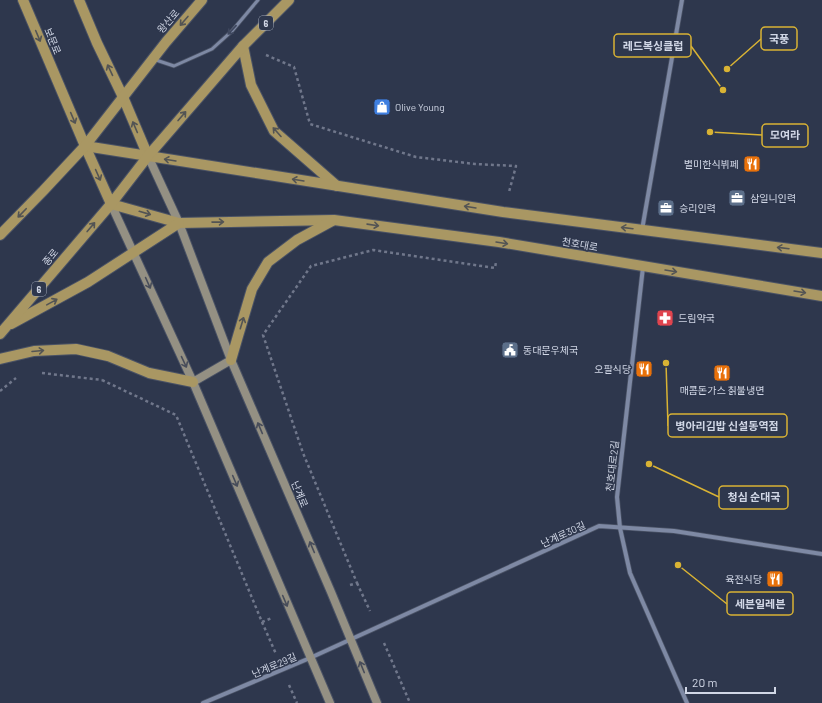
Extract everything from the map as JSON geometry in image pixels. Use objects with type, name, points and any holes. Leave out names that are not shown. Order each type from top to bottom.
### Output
[{"type":"main road","name":"보문로","points":[[23,0],[111,204]]},
{"type":"main road","points":[[79,0],[148,156]]},
{"type":"main road","name":"왕산로","points":[[0,235],[85,146],[166,42],[202,0]]},
{"type":"main road","name":"6","points":[[243,46],[289,0]]},
{"type":"main road","points":[[243,46],[251,85],[274,131],[337,186]]},
{"type":"main road","name":"종로","points":[[3,330],[111,204],[148,156],[243,46]]},
{"type":"main road","points":[[85,146],[503,212],[822,253]]},
{"type":"main road","name":"난계로","points":[[148,156],[179,223],[231,360],[377,703]]},
{"type":"main road","points":[[111,204],[193,382],[289,610],[330,703]]},
{"type":"main road","name":"천호대로","points":[[111,204],[179,223],[334,220],[499,242],[822,296]]},
{"type":"main road","points":[[0,359],[34,351],[76,349],[108,356],[150,372],[193,382],[231,360],[252,289],[268,262],[296,240],[334,220]]},
{"type":"main road","points":[[3,330],[88,282],[179,223]]},
{"type":"street","points":[[642,230],[682,0]]},
{"type":"street","name":"천호대로2길","points":[[643,267],[617,497],[620,528],[630,573],[687,703]]},
{"type":"street","name":"난계로30길","points":[[351,639],[599,526],[674,531],[822,554]]},
{"type":"street","name":"난계로29길","points":[[203,703],[283,671],[351,639]]},
{"type":"lane","points":[[153,59],[174,66],[212,49],[232,31],[258,0]]},
{"type":"path","points":[[243,46],[294,67],[310,124],[416,157],[476,164],[516,166],[503,212]]},
{"type":"path","points":[[331,592],[357,583],[303,453],[263,335],[311,266],[372,250],[495,268],[499,242]]},
{"type":"path","points":[[102,380],[108,356]]},
{"type":"path","points":[[39,373],[102,380],[176,415],[262,622],[289,610]]},
{"type":"path","points":[[0,392],[18,376]]},
{"type":"place","name":"국풍","points":[[727,69]]},
{"type":"place","name":"레드복싱클럽","points":[[723,90]]},
{"type":"place","name":"Olive Young","points":[[382,107]]},
{"type":"place","name":"모여라","points":[[710,132]]},
{"type":"place","name":"별미한식뷔페","points":[[752,164]]},
{"type":"place","name":"삼일니인력","points":[[737,198]]},
{"type":"place","name":"승리인력","points":[[666,208]]},
{"type":"place","name":"드림약국","points":[[665,318]]},
{"type":"place","name":"동대문우체국","points":[[510,350]]},
{"type":"place","name":"병아리김밥 신설동역점","points":[[666,363]]},
{"type":"place","name":"오팔식당","points":[[644,369]]},
{"type":"place","name":"매콤돈가스 칡불냉면","points":[[722,373]]},
{"type":"place","name":"청심 순대국","points":[[649,464]]},
{"type":"place","name":"세븐일레븐","points":[[678,565]]},
{"type":"place","name":"육전식당","points":[[775,579]]}]
